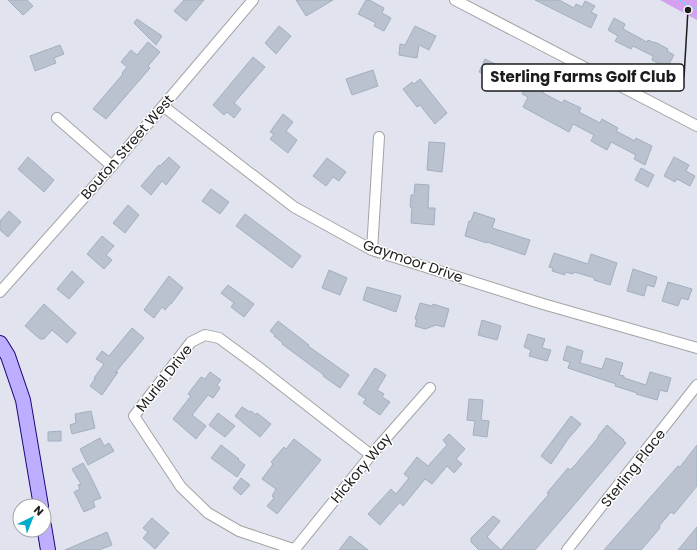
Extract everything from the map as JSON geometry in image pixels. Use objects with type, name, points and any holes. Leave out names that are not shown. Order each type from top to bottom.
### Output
[{"type":"main road","points":[[0,343],[8,356],[23,400],[40,498]]},
{"type":"main road","points":[[46,538],[48,550]]},
{"type":"street","points":[[455,0],[697,126]]},
{"type":"street","name":"Bouton Street West","points":[[0,292],[112,166],[250,1]]},
{"type":"street","name":"Gaymoor Drive","points":[[163,106],[294,208],[372,250],[543,304],[697,348]]},
{"type":"street","points":[[56,118],[112,166]]},
{"type":"street","points":[[372,250],[379,137]]},
{"type":"street","name":"Muriel Drive","points":[[296,550],[239,531],[208,513],[180,487],[134,416],[191,342],[204,335],[219,338],[371,455]]},
{"type":"street","name":"Sterling Place","points":[[567,550],[697,385]]},
{"type":"street","name":"Hickory Way","points":[[296,550],[371,455],[430,388]]},
{"type":"path","points":[[680,0],[697,9]]},
{"type":"shaded area","points":[[660,0],[697,0],[697,20]]},
{"type":"building","points":[[8,0],[27,0],[33,6],[23,15]]},
{"type":"building","points":[[184,0],[204,0],[186,21],[174,11]]},
{"type":"building","points":[[296,0],[333,0],[306,16]]},
{"type":"building","points":[[366,0],[369,0],[384,8],[382,13],[391,18],[384,31],[374,26],[376,23],[358,14]]},
{"type":"building","points":[[535,0],[559,0],[574,8],[576,4],[582,7],[585,1],[595,6],[591,12],[597,15],[591,28]]},
{"type":"building","points":[[614,18],[625,24],[623,29],[647,42],[648,40],[655,42],[668,49],[667,51],[674,55],[667,68],[652,60],[653,56],[633,46],[631,49],[615,41],[618,36],[608,30]]},
{"type":"building","points":[[137,19],[162,36],[156,45],[134,23]]},
{"type":"building","points":[[279,26],[291,36],[276,54],[265,43]]},
{"type":"building","points":[[415,26],[436,36],[429,50],[419,45],[417,58],[399,55],[400,44],[405,45]]},
{"type":"building","points":[[148,42],[160,52],[148,66],[150,68],[106,119],[93,109],[123,74],[122,73],[127,67],[121,62],[131,50],[137,55]]},
{"type":"building","points":[[60,45],[64,54],[54,58],[56,63],[35,71],[30,56]]},
{"type":"building","points":[[253,57],[265,67],[234,103],[241,109],[234,118],[227,112],[224,115],[213,105]]},
{"type":"building","points":[[485,59],[501,67],[500,71],[505,73],[500,83],[479,72]]},
{"type":"building","points":[[373,70],[378,86],[352,95],[346,79]]},
{"type":"building","points":[[420,79],[447,113],[435,124],[420,105],[417,107],[403,89],[412,82],[414,84]]},
{"type":"building","points":[[528,81],[544,90],[543,93],[562,103],[564,100],[581,108],[579,112],[600,123],[602,119],[618,128],[616,131],[635,141],[636,138],[652,146],[645,165],[634,159],[636,155],[611,142],[607,150],[591,141],[594,135],[573,124],[569,132],[523,107],[528,97],[522,94]]},
{"type":"building","points":[[283,114],[293,122],[286,131],[297,140],[288,153],[270,139],[274,134],[270,132]]},
{"type":"building","points":[[429,142],[445,143],[442,172],[427,170]]},
{"type":"building","points":[[28,157],[54,180],[44,192],[18,169]]},
{"type":"building","points":[[169,157],[180,167],[166,185],[162,181],[151,195],[141,186],[159,165],[160,166]]},
{"type":"building","points":[[674,157],[689,165],[686,171],[695,176],[690,186],[677,179],[675,182],[664,176]]},
{"type":"building","points":[[327,158],[346,172],[339,181],[333,177],[326,186],[313,176]]},
{"type":"building","points":[[641,168],[654,175],[648,187],[635,180]]},
{"type":"building","points":[[415,184],[429,185],[428,208],[435,208],[434,225],[411,223],[411,195],[414,195]]},
{"type":"building","points":[[211,189],[229,202],[220,214],[202,201]]},
{"type":"building","points":[[128,205],[139,215],[125,233],[113,223]]},
{"type":"building","points":[[9,211],[21,222],[8,237],[0,230],[0,221]]},
{"type":"building","points":[[474,212],[495,219],[492,228],[530,240],[525,255],[465,236],[469,221],[471,221]]},
{"type":"building","points":[[245,214],[301,256],[292,268],[236,226]]},
{"type":"building","points":[[102,236],[114,246],[106,255],[112,260],[104,269],[87,254]]},
{"type":"building","points":[[554,253],[588,264],[591,254],[617,263],[610,285],[594,280],[595,278],[574,272],[573,274],[565,272],[565,275],[552,271],[553,268],[549,267]]},
{"type":"building","points":[[633,269],[657,277],[654,287],[647,285],[644,296],[627,291]]},
{"type":"building","points":[[329,270],[347,278],[340,295],[322,288]]},
{"type":"building","points":[[72,271],[84,282],[69,299],[57,289]]},
{"type":"building","points":[[169,276],[183,288],[171,304],[165,310],[162,307],[154,318],[144,310]]},
{"type":"building","points":[[668,282],[692,289],[688,300],[681,298],[678,306],[662,301]]},
{"type":"building","points":[[228,285],[254,304],[244,317],[231,307],[234,303],[221,293]]},
{"type":"building","points":[[367,287],[401,296],[396,312],[363,300]]},
{"type":"building","points":[[420,303],[432,306],[433,304],[449,309],[444,327],[436,325],[425,329],[415,326],[417,319],[415,319]]},
{"type":"building","points":[[44,304],[76,333],[67,343],[52,330],[44,339],[40,339],[25,326]]},
{"type":"building","points":[[482,320],[501,326],[497,340],[478,335]]},
{"type":"building","points":[[278,321],[309,345],[308,346],[349,375],[340,388],[282,344],[283,343],[274,336],[275,335],[270,331]]},
{"type":"building","points":[[132,328],[144,338],[115,373],[118,372],[102,395],[90,386],[104,364],[96,359],[102,351],[109,356]]},
{"type":"building","points":[[528,334],[545,339],[542,348],[551,350],[547,361],[529,356],[531,350],[524,347]]},
{"type":"building","points":[[567,346],[583,351],[580,363],[602,369],[606,358],[623,363],[619,375],[646,385],[650,372],[671,378],[667,392],[660,390],[657,400],[636,394],[637,393],[615,386],[616,384],[568,368],[570,362],[563,360]]},
{"type":"building","points":[[375,368],[386,375],[377,390],[384,394],[382,397],[390,402],[380,415],[363,403],[366,399],[358,394]]},
{"type":"building","points":[[210,372],[221,380],[217,385],[220,388],[213,398],[208,395],[192,415],[206,426],[196,439],[173,419],[191,396],[188,394],[201,377],[205,379]]},
{"type":"building","points":[[469,399],[483,400],[481,420],[489,421],[487,437],[473,435],[475,421],[467,420]]},
{"type":"building","points":[[242,407],[256,415],[257,413],[271,424],[260,437],[235,416]]},
{"type":"building","points":[[91,411],[95,428],[72,434],[70,425],[76,423],[75,414]]},
{"type":"building","points":[[218,413],[235,426],[225,437],[209,425]]},
{"type":"building","points":[[571,416],[581,424],[568,439],[551,464],[541,456]]},
{"type":"building","points":[[607,425],[626,443],[568,512],[535,550],[501,550],[549,494],[547,493],[568,468],[570,470],[575,465]]},
{"type":"building","points":[[61,431],[61,441],[48,441],[48,432]]},
{"type":"building","points":[[449,434],[465,449],[456,459],[462,464],[454,473],[447,466],[432,484],[425,479],[403,506],[400,502],[380,525],[368,514],[391,489],[396,494],[409,478],[404,474],[417,457],[428,466],[447,445],[443,440]]},
{"type":"building","points":[[100,438],[104,446],[109,443],[114,451],[88,465],[80,449]]},
{"type":"building","points":[[294,439],[321,460],[277,514],[267,506],[274,498],[272,496],[276,489],[262,479],[273,464],[271,462],[284,447],[286,449]]},
{"type":"building","points":[[221,445],[245,465],[237,477],[211,458]]},
{"type":"building","points":[[697,445],[697,486],[674,514],[671,512],[659,526],[660,528],[641,550],[604,550],[678,466],[680,467]]},
{"type":"building","points":[[83,463],[101,498],[93,501],[95,507],[84,512],[74,492],[80,489],[78,485],[81,484],[72,469]]},
{"type":"building","points":[[241,478],[250,485],[241,495],[233,488]]},
{"type":"building","points":[[493,516],[500,521],[487,537],[501,550],[479,550],[471,542],[471,538]]},
{"type":"building","points":[[152,518],[169,533],[155,549],[143,538],[148,532],[143,528]]},
{"type":"building","points":[[697,527],[697,550],[678,550]]},
{"type":"building","points":[[107,532],[112,545],[99,550],[65,550]]},
{"type":"building","points":[[350,536],[368,550],[339,550]]},
{"type":"place","name":"Sterling Farms Golf Club","points":[[688,10]]}]
